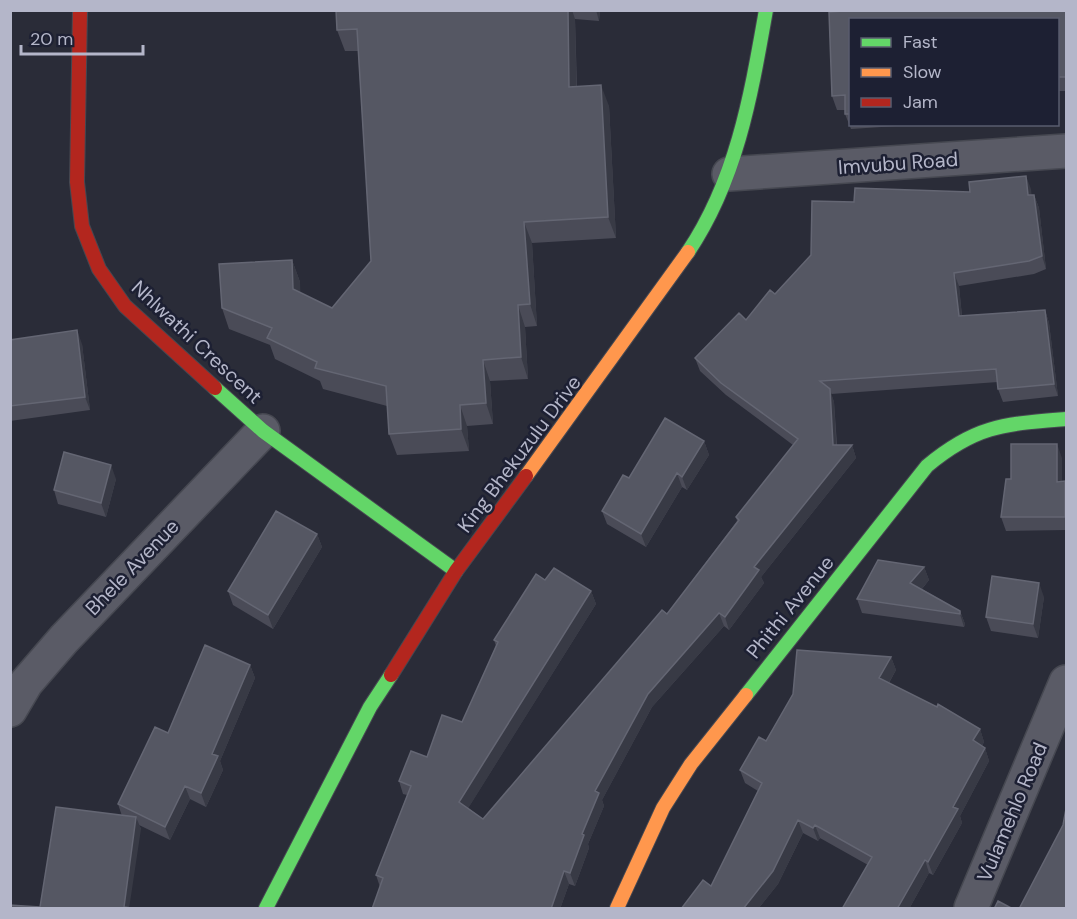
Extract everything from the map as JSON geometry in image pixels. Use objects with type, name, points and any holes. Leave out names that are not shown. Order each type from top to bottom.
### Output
[{"type":"street","name":"Nhlwathi Crescent","points":[[80,10],[77,182],[82,226],[99,269],[125,306],[263,431],[456,571]]},
{"type":"street","name":"King Bhekuzulu Drive","points":[[266,909],[370,706],[456,571],[657,298],[693,244],[729,174],[750,102],[766,10]]},
{"type":"street","name":"Imvubu Road","points":[[729,174],[1066,151]]},
{"type":"street","name":"Phithi Avenue","points":[[617,909],[663,808],[691,764],[927,466],[949,446],[971,433],[995,426],[1066,419]]},
{"type":"street","name":"Bhele Avenue","points":[[10,710],[26,683],[64,639],[263,431]]},
{"type":"street","name":"Vulamehlo Road","points":[[971,909],[1066,682]]},
{"type":"building","points":[[336,10],[568,10],[569,87],[601,85],[608,217],[524,222],[530,304],[518,305],[521,357],[483,360],[486,403],[460,405],[461,429],[389,434],[386,386],[315,368],[317,362],[267,338],[272,328],[222,308],[219,264],[292,260],[293,289],[332,308],[371,261],[357,29],[337,30]]},
{"type":"building","points":[[1066,10],[1066,77],[1059,77],[1059,18],[849,18],[849,114],[845,114],[845,95],[832,96],[829,12]]},
{"type":"building","points":[[1026,176],[1028,195],[1034,195],[1042,256],[1029,261],[954,273],[959,316],[1045,310],[1054,384],[998,389],[996,369],[820,381],[830,389],[833,445],[852,445],[754,567],[759,570],[725,617],[719,613],[648,694],[595,791],[599,793],[582,834],[584,835],[570,873],[564,871],[551,909],[372,909],[383,878],[376,875],[411,786],[399,781],[411,751],[427,757],[442,715],[462,722],[498,642],[494,640],[536,574],[545,580],[554,568],[591,591],[459,802],[483,819],[662,610],[667,614],[739,520],[736,517],[798,439],[721,383],[695,358],[739,313],[746,320],[770,290],[775,294],[811,255],[812,201],[854,202],[855,188],[970,192],[969,182]]},
{"type":"building","points":[[77,330],[85,397],[10,406],[10,340]]},
{"type":"building","points":[[665,418],[704,441],[682,477],[677,473],[641,534],[602,511],[623,475],[629,478]]},
{"type":"building","points":[[1011,444],[1057,444],[1057,482],[1065,481],[1065,517],[1001,517],[1006,479],[1011,479]]},
{"type":"building","points":[[64,452],[111,465],[101,503],[54,490]]},
{"type":"building","points":[[276,511],[317,534],[268,615],[228,591]]},
{"type":"building","points":[[878,560],[924,567],[910,583],[960,611],[960,614],[857,599]]},
{"type":"building","points":[[992,576],[1039,583],[1033,624],[986,617]]},
{"type":"building","points":[[205,645],[250,665],[212,754],[218,756],[201,793],[185,786],[165,827],[118,804],[155,727],[168,733]]},
{"type":"building","points":[[797,650],[891,657],[879,678],[937,707],[938,704],[980,729],[973,740],[985,748],[953,807],[958,809],[928,862],[925,860],[897,909],[842,909],[872,857],[815,825],[813,828],[798,820],[773,871],[743,909],[681,909],[703,880],[711,886],[762,783],[740,770],[759,737],[766,741],[793,694]]},
{"type":"building","points":[[56,807],[136,817],[124,907],[138,909],[10,909],[10,905],[40,907]]},
{"type":"building","points":[[1066,809],[1066,909],[1019,909],[1063,825]]},
{"type":"building","points":[[998,901],[1013,909],[994,909]]},
{"type":"traffic: fast","points":[[688,252],[719,195],[740,136],[766,10]]},
{"type":"traffic: fast","points":[[215,388],[263,431],[456,571]]},
{"type":"traffic: fast","points":[[746,695],[927,466],[945,452],[976,434],[1008,425],[1066,419]]},
{"type":"traffic: fast","points":[[266,908],[370,707],[391,675]]},
{"type":"traffic: slow","points":[[526,476],[688,252]]},
{"type":"traffic: slow","points":[[617,908],[663,808],[691,764],[746,695]]},
{"type":"traffic: jam","points":[[80,10],[77,182],[82,226],[99,269],[125,306],[215,388]]},
{"type":"traffic: jam","points":[[391,675],[456,571],[526,476]]}]
